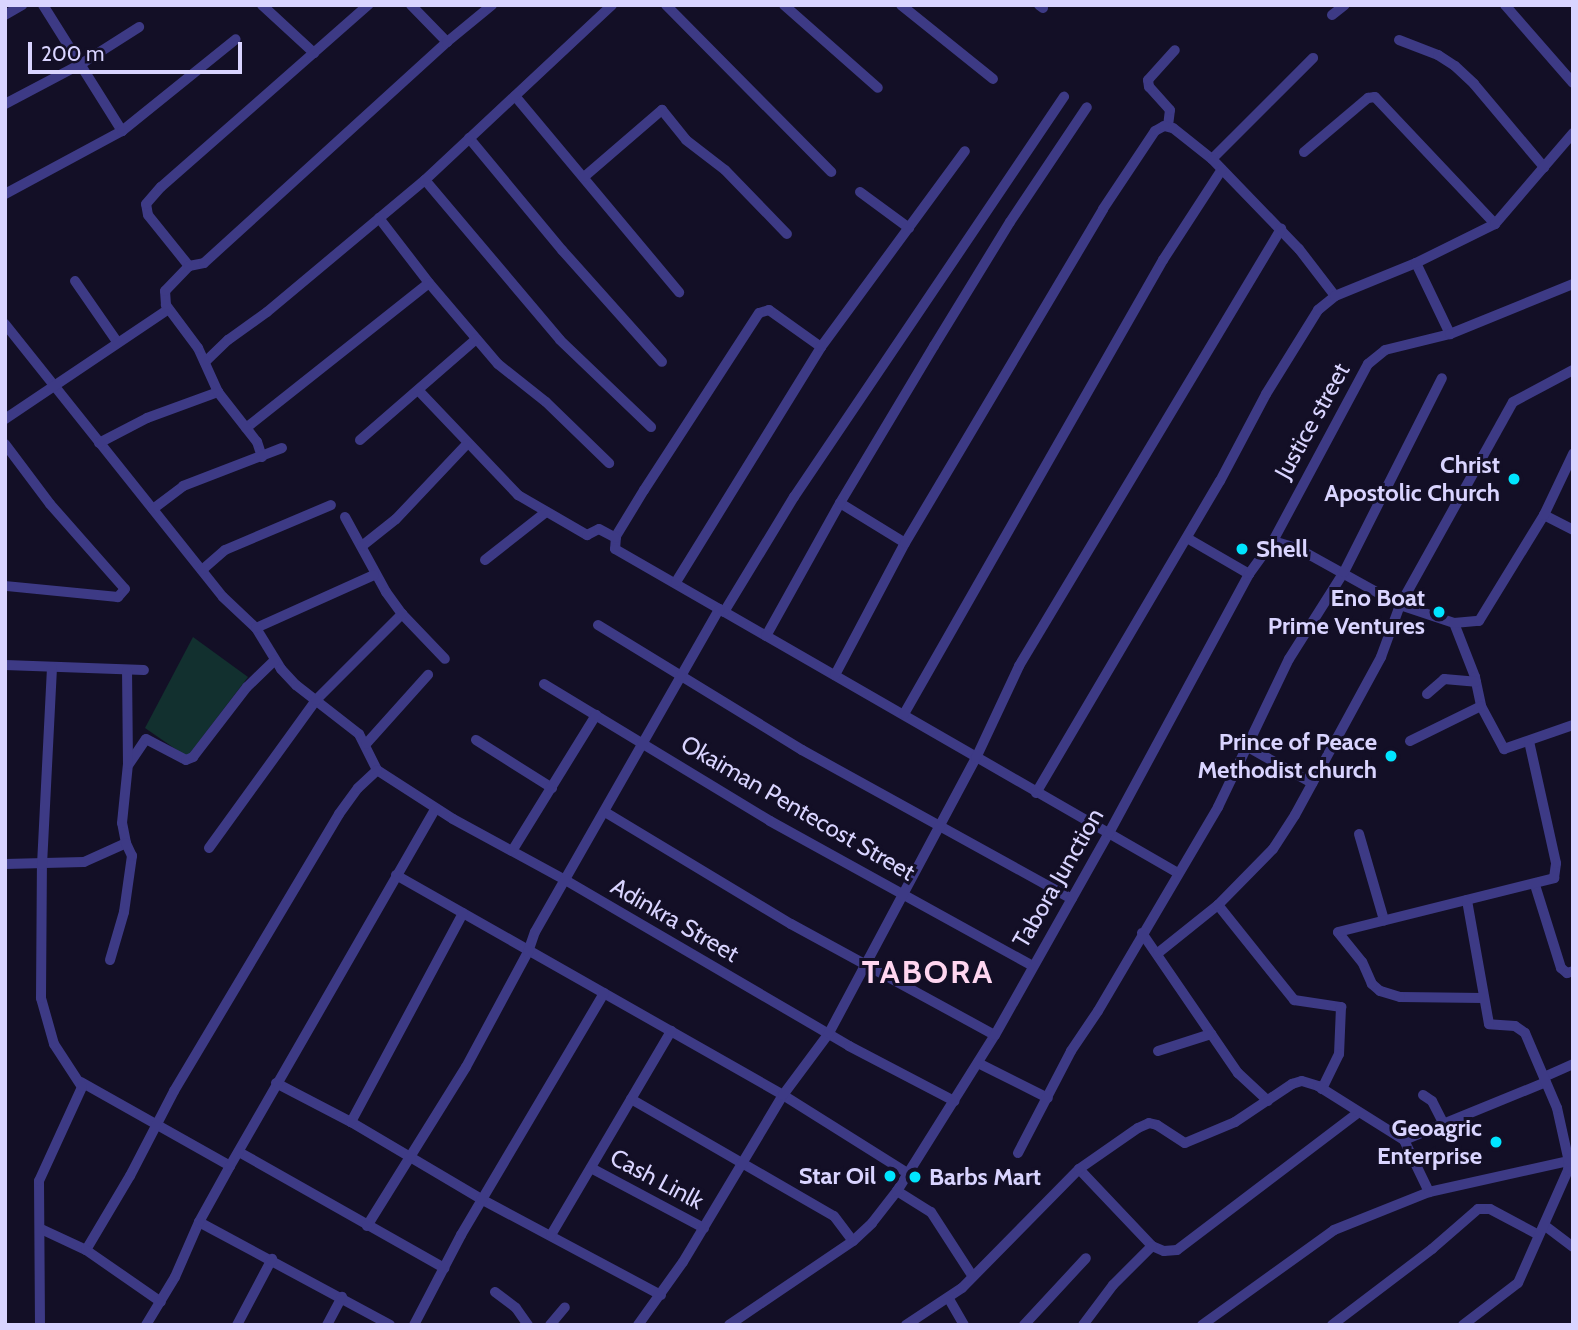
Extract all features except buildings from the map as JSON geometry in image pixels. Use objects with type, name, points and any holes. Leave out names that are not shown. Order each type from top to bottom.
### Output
[{"type":"street","points":[[5,15],[22,5]]},
{"type":"street","points":[[43,5],[122,131]]},
{"type":"street","points":[[262,5],[314,53]]},
{"type":"street","points":[[189,266],[148,215],[146,204],[161,187],[368,5]]},
{"type":"street","points":[[411,5],[447,42]]},
{"type":"street","points":[[262,457],[246,428],[218,392],[205,362],[169,309],[165,291],[189,266],[204,263],[447,42],[492,5]]},
{"type":"street","points":[[205,362],[228,340],[267,312],[425,180],[612,5]]},
{"type":"street","points":[[666,5],[831,172]]},
{"type":"street","points":[[784,5],[878,88]]},
{"type":"street","points":[[901,5],[993,79]]},
{"type":"street","points":[[1332,15],[1345,5]]},
{"type":"street","points":[[1505,5],[1573,83]]},
{"type":"street","points":[[5,104],[80,64],[139,27]]},
{"type":"street","points":[[5,194],[122,131],[236,39]]},
{"type":"street","points":[[1399,40],[1438,55],[1455,66],[1474,84],[1544,167]]},
{"type":"street","points":[[1168,126],[1170,110],[1149,87],[1148,80],[1175,50]]},
{"type":"street","points":[[1212,159],[1313,58]]},
{"type":"street","points":[[515,96],[679,292]]},
{"type":"street","points":[[367,1226],[472,1055],[528,952],[535,932],[567,881],[721,610],[1063,96]]},
{"type":"street","points":[[1304,152],[1368,97],[1375,97],[1495,224]]},
{"type":"street","points":[[766,636],[840,503],[1010,222],[1087,107]]},
{"type":"street","points":[[584,177],[662,110],[686,140],[725,170],[787,234]]},
{"type":"street","points":[[1168,126],[1212,159],[1282,229],[1335,296]]},
{"type":"street","points":[[835,675],[905,543],[1103,209],[1151,135],[1168,126]]},
{"type":"street","points":[[1036,793],[1187,538],[1292,350],[1318,310],[1335,296],[1416,264],[1495,224],[1573,133]]},
{"type":"street","points":[[469,138],[562,250],[662,362]]},
{"type":"street","points":[[676,582],[821,347],[965,151]]},
{"type":"street","points":[[904,714],[1163,260],[1222,169]]},
{"type":"street","points":[[425,180],[560,340],[651,427]]},
{"type":"street","points":[[860,192],[909,228]]},
{"type":"street","points":[[379,218],[429,283],[498,364],[546,402],[609,463]]},
{"type":"street","points":[[638,1325],[661,1295],[704,1228],[741,1160],[783,1095],[829,1033],[976,758],[1019,666],[1282,229]]},
{"type":"street","points":[[1416,264],[1450,334]]},
{"type":"street","points":[[75,282],[118,343]]},
{"type":"street","points":[[246,428],[429,283]]},
{"type":"street","name":"Justice street","points":[[1273,541],[1368,364],[1385,350],[1450,334],[1573,284]]},
{"type":"street","points":[[5,419],[169,309]]},
{"type":"street","points":[[821,347],[769,310],[759,313],[614,537],[615,549],[1178,873]]},
{"type":"street","points":[[5,324],[231,606],[256,628],[275,660],[296,684],[359,734],[374,758],[377,770],[358,788],[339,814],[174,1091],[86,1250]]},
{"type":"street","points":[[360,440],[476,339]]},
{"type":"street","points":[[1158,953],[1218,905],[1273,849],[1381,657],[1400,605],[1513,402],[1573,370]]},
{"type":"street","points":[[1018,1153],[1071,1051],[1098,1011],[1218,807],[1289,659],[1344,572],[1442,378]]},
{"type":"street","points":[[419,391],[467,444],[519,495],[587,535],[601,530],[614,537]]},
{"type":"street","points":[[99,443],[147,418],[218,392]]},
{"type":"street","points":[[5,444],[50,505],[125,589],[118,597],[5,586]]},
{"type":"street","points":[[362,546],[396,519],[467,444]]},
{"type":"street","points":[[153,509],[183,486],[282,448]]},
{"type":"street","points":[[1273,541],[1299,549],[1400,605],[1454,623],[1479,621],[1544,515],[1573,454]]},
{"type":"street","points":[[840,503],[905,543]]},
{"type":"street","points":[[202,570],[225,550],[331,505]]},
{"type":"street","points":[[485,561],[546,512]]},
{"type":"street","points":[[1544,515],[1573,530]]},
{"type":"street","points":[[345,517],[362,546],[374,575],[402,614],[445,659]]},
{"type":"street","points":[[1187,538],[1249,574]]},
{"type":"street","name":"Tabora Junction","points":[[729,1325],[852,1241],[872,1223],[909,1174],[995,1035],[1109,833],[1249,574],[1273,541]]},
{"type":"street","points":[[256,628],[374,575]]},
{"type":"street","points":[[209,848],[316,700],[402,614]]},
{"type":"street","points":[[1454,623],[1476,682],[1481,706],[1504,749],[1573,725]]},
{"type":"street","points":[[598,625],[802,750],[1072,899]]},
{"type":"street","points":[[128,764],[146,739],[186,760],[193,757],[247,687],[275,660]]},
{"type":"street","points":[[5,665],[144,670]]},
{"type":"street","points":[[52,667],[42,865],[41,998],[54,1044],[81,1082],[230,1166]]},
{"type":"street","points":[[110,960],[124,912],[132,856],[122,823],[128,764],[127,670]]},
{"type":"street","points":[[367,745],[428,675]]},
{"type":"street","points":[[1427,694],[1444,678],[1476,682]]},
{"type":"street","name":"Okaiman Pentecost Street","points":[[544,684],[770,821],[905,893],[1033,966]]},
{"type":"street","points":[[1409,741],[1481,706]]},
{"type":"street","points":[[512,851],[596,716]]},
{"type":"street","points":[[476,740],[552,788]]},
{"type":"street","points":[[1483,998],[1400,997],[1380,991],[1372,984],[1362,962],[1338,932],[1535,885],[1554,878],[1556,863],[1529,741]]},
{"type":"street","points":[[1246,746],[1312,783]]},
{"type":"street","name":"Adinkra Street","points":[[377,770],[435,808],[829,1033],[954,1101]]},
{"type":"street","points":[[146,1325],[181,1266],[199,1222],[276,1083],[435,808]]},
{"type":"street","points":[[605,812],[759,905],[995,1035]]},
{"type":"street","points":[[1359,834],[1384,920]]},
{"type":"street","points":[[5,864],[84,862],[126,843]]},
{"type":"street","points":[[396,875],[783,1095],[909,1174]]},
{"type":"street","points":[[1535,885],[1561,968],[1567,973],[1573,971]]},
{"type":"street","points":[[1463,1325],[1518,1283],[1571,1161],[1557,1108],[1525,1033],[1516,1026],[1489,1024],[1467,900]]},
{"type":"street","points":[[1218,905],[1294,1000],[1341,1007],[1339,1054],[1322,1089]]},
{"type":"street","points":[[351,1122],[463,913]]},
{"type":"street","points":[[1142,933],[1238,1073],[1268,1101]]},
{"type":"street","points":[[414,1325],[481,1199],[604,993]]},
{"type":"street","points":[[551,1234],[671,1031]]},
{"type":"street","points":[[1158,1051],[1211,1034]]},
{"type":"street","points":[[978,1063],[1048,1098]]},
{"type":"street","points":[[1404,1140],[1545,1080],[1573,1064]]},
{"type":"street","points":[[906,1325],[948,1299],[973,1277],[1079,1169],[1149,1123],[1157,1125],[1185,1143],[1235,1122],[1292,1084],[1302,1081],[1322,1089],[1404,1140],[1429,1192]]},
{"type":"street","points":[[40,1325],[39,1181],[78,1098],[81,1082]]},
{"type":"street","points":[[276,1083],[351,1122],[481,1199],[661,1295]]},
{"type":"street","points":[[1423,1094],[1432,1101],[1443,1123]]},
{"type":"street","points":[[631,1099],[834,1216],[852,1241]]},
{"type":"street","points":[[1079,1169],[1153,1246],[1169,1251],[1183,1248],[1359,1112]]},
{"type":"street","points":[[239,1152],[444,1268]]},
{"type":"street","points":[[1202,1325],[1334,1230],[1429,1192],[1571,1161]]},
{"type":"street","name":"Cash Linlk","points":[[591,1167],[704,1228]]},
{"type":"street","points":[[897,1191],[931,1212],[973,1277]]},
{"type":"street","points":[[1332,1325],[1432,1249],[1478,1209],[1490,1209],[1539,1235]]},
{"type":"street","points":[[199,1222],[390,1325]]},
{"type":"street","points":[[1544,1225],[1573,1247]]},
{"type":"street","points":[[41,1229],[86,1250],[160,1302]]},
{"type":"street","points":[[1083,1325],[1112,1285],[1153,1246]]},
{"type":"street","points":[[1024,1325],[1086,1258]]},
{"type":"street","points":[[237,1325],[272,1259]]},
{"type":"street","points":[[495,1292],[516,1308],[528,1325]]},
{"type":"street","points":[[327,1325],[342,1297]]},
{"type":"street","points":[[948,1299],[964,1325]]},
{"type":"street","points":[[550,1325],[565,1307]]},
{"type":"green space","points":[[193,637],[248,677],[187,757],[145,728]]},
{"type":"place","name":"Christ Apostolic Church","points":[[1514,479]]},
{"type":"place","name":"Shell","points":[[1242,549]]},
{"type":"place","name":"Eno Boat Prime Ventures","points":[[1439,612]]},
{"type":"place","name":"Prince of Peace Methodist church","points":[[1391,756]]},
{"type":"place","name":"Geoagric Enterprise","points":[[1496,1142]]},
{"type":"place","name":"Star Oil","points":[[890,1176]]},
{"type":"place","name":"Barbs Mart","points":[[915,1177]]},
{"type":"district","name":"TABORA","points":[[928,972]]}]
